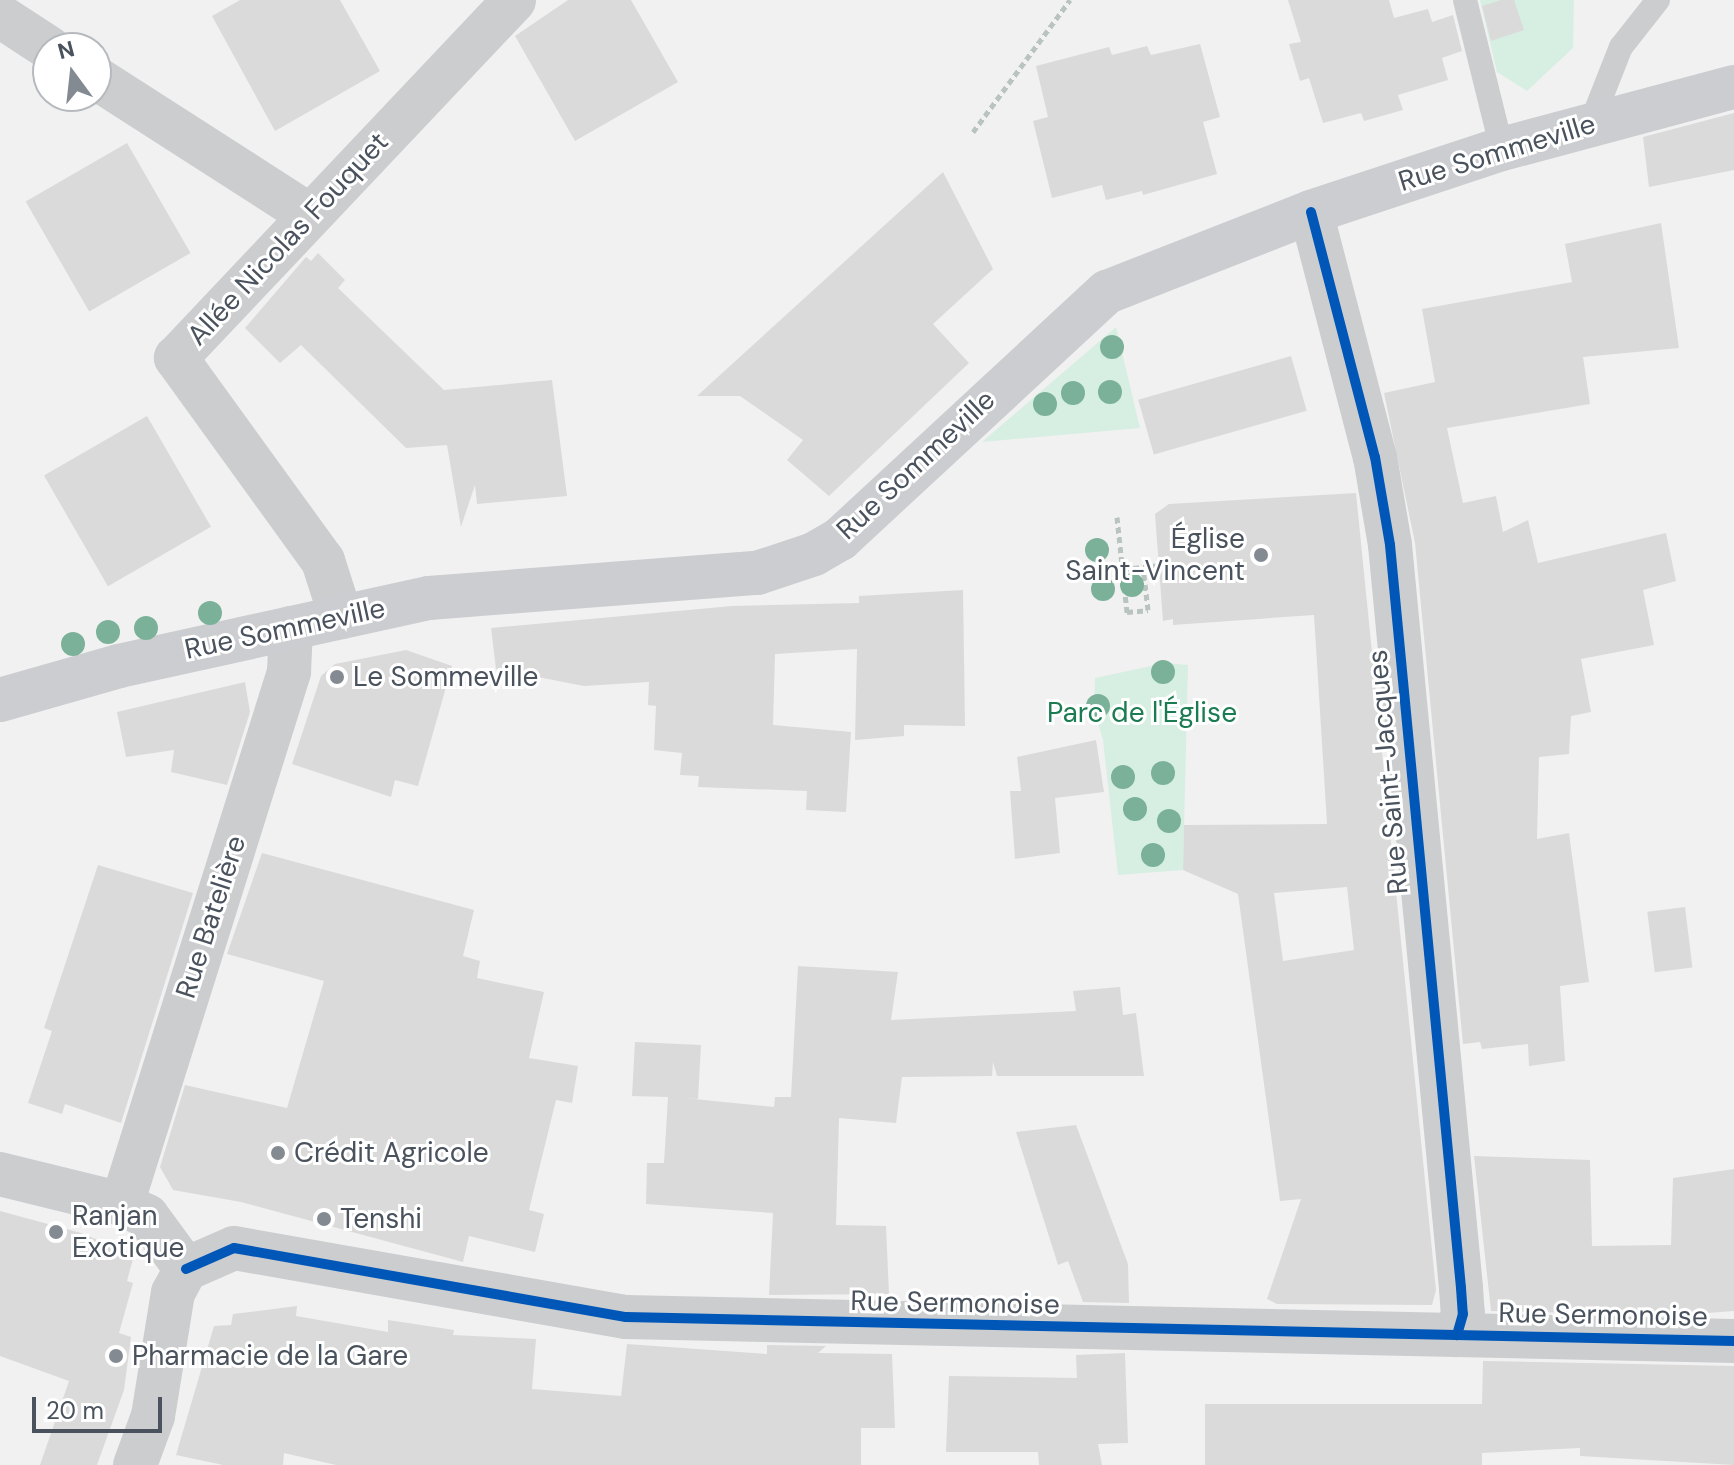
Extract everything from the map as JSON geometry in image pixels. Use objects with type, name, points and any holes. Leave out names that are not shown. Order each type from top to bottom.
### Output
[{"type":"main road","name":"Rue Sommeville","points":[[0,700],[119,666],[429,598],[757,573],[814,554],[840,539],[1107,292],[1311,212],[1502,149],[1734,87]]},
{"type":"street","name":"Allée Nicolas Fouquet","points":[[341,617],[323,561],[176,358],[308,214],[514,0]]},
{"type":"street","points":[[0,16],[32,37]]},
{"type":"street","points":[[112,88],[308,214]]},
{"type":"street","name":"Rue Saint-Jacques","points":[[1311,212],[1375,457],[1390,545],[1460,1272],[1463,1314],[1457,1335]]},
{"type":"street","name":"Rue Batelière","points":[[122,1204],[289,672],[291,628]]},
{"type":"street","points":[[0,1174],[122,1204],[147,1216],[186,1269],[173,1293],[153,1416],[135,1465]]},
{"type":"street","name":"Rue Sermonoise","points":[[186,1269],[234,1248],[626,1317],[1734,1341]]},
{"type":"lane","points":[[1465,0],[1502,149]]},
{"type":"lane","points":[[1591,123],[1621,47],[1658,0]]},
{"type":"path","points":[[973,132],[1070,0]]},
{"type":"path","points":[[1117,517],[1127,612],[1148,610],[1143,567]]},
{"type":"path","points":[[1123,569],[1159,565]]},
{"type":"green space","points":[[1480,0],[1574,0],[1573,48],[1527,91],[1497,72]]},
{"type":"green space","points":[[1116,327],[1140,428],[982,442]]},
{"type":"green space","name":"Parc de l'Église","points":[[1165,663],[1188,665],[1183,870],[1118,875],[1103,740],[1094,710],[1095,678]]},
{"type":"building","points":[[240,0],[340,0],[380,71],[275,131],[212,16]]},
{"type":"building","points":[[568,0],[631,0],[678,82],[575,141],[515,36]]},
{"type":"building","points":[[1288,0],[1389,0],[1394,18],[1428,9],[1432,22],[1453,15],[1462,51],[1442,58],[1448,80],[1398,95],[1403,110],[1364,121],[1361,113],[1323,123],[1309,78],[1300,81],[1289,44],[1301,42]]},
{"type":"building","points":[[1514,0],[1524,30],[1491,41],[1482,6]]},
{"type":"building","points":[[1200,44],[1220,117],[1203,122],[1217,174],[1143,195],[1142,191],[1106,200],[1102,185],[1052,198],[1033,121],[1048,117],[1036,66],[1109,47],[1112,55],[1147,46],[1151,55]]},
{"type":"building","points":[[1734,113],[1734,170],[1649,187],[1643,137]]},
{"type":"building","points":[[127,143],[190,253],[89,311],[26,202]]},
{"type":"building","points":[[943,172],[993,269],[933,324],[969,363],[829,496],[787,460],[803,440],[740,396],[697,396]]},
{"type":"building","points":[[1661,223],[1679,348],[1583,357],[1590,404],[1447,428],[1463,503],[1496,496],[1503,532],[1528,520],[1538,563],[1666,533],[1676,581],[1643,590],[1654,645],[1581,659],[1591,712],[1571,716],[1569,754],[1539,757],[1537,839],[1569,833],[1589,982],[1560,986],[1565,1061],[1529,1066],[1528,1044],[1482,1049],[1480,1042],[1463,1044],[1415,543],[1384,393],[1435,382],[1422,309],[1572,282],[1565,244]]},
{"type":"building","points":[[318,253],[345,280],[338,288],[444,390],[552,380],[567,496],[477,504],[475,485],[461,527],[447,445],[406,448],[301,345],[280,363],[245,328],[306,257],[311,261]]},
{"type":"building","points":[[1291,356],[1307,411],[1154,455],[1138,400]]},
{"type":"building","points":[[147,416],[211,527],[108,586],[44,476]]},
{"type":"building","points":[[1356,493],[1436,1290],[1432,1305],[1277,1304],[1267,1299],[1301,1199],[1280,1201],[1238,894],[1183,870],[1184,825],[1327,824],[1314,615],[1173,625],[1173,619],[1163,621],[1155,514],[1169,504]],"holes":[[[1347,887],[1354,950],[1283,961],[1274,893]]]},
{"type":"building","points":[[963,590],[965,726],[904,725],[904,736],[855,740],[857,649],[775,654],[773,725],[851,732],[846,812],[806,810],[807,791],[698,787],[699,776],[680,775],[682,753],[654,750],[656,706],[648,705],[649,682],[584,686],[496,669],[491,628],[732,606],[859,603],[859,596]]},
{"type":"building","points":[[406,650],[452,666],[418,786],[395,780],[391,797],[292,764],[321,676],[335,664]]},
{"type":"building","points":[[245,682],[250,712],[227,785],[171,772],[174,750],[126,757],[117,712]]},
{"type":"building","points":[[1096,740],[1104,792],[1055,798],[1060,853],[1015,859],[1010,791],[1021,791],[1017,757]]},
{"type":"building","points":[[262,853],[474,910],[463,956],[480,961],[477,978],[544,992],[529,1058],[578,1066],[572,1103],[556,1100],[529,1210],[544,1214],[535,1252],[469,1236],[463,1262],[241,1202],[173,1190],[160,1167],[185,1085],[287,1108],[324,981],[227,954]]},
{"type":"building","points":[[98,865],[193,893],[121,1123],[65,1104],[62,1114],[28,1103],[52,1031],[44,1028]]},
{"type":"building","points":[[1685,907],[1692,968],[1655,972],[1647,912]]},
{"type":"building","points":[[798,966],[898,972],[891,1020],[1076,1011],[1073,991],[1120,987],[1123,1015],[1136,1013],[1144,1076],[997,1076],[993,1062],[992,1076],[902,1077],[896,1123],[839,1118],[836,1225],[886,1226],[889,1294],[769,1295],[773,1213],[646,1204],[647,1163],[664,1163],[668,1097],[632,1096],[635,1042],[701,1045],[698,1099],[684,1098],[774,1107],[775,1097],[791,1097]]},
{"type":"building","points":[[1076,1125],[1128,1264],[1129,1303],[1083,1302],[1068,1261],[1058,1265],[1016,1132]]},
{"type":"building","points":[[1474,1156],[1590,1160],[1592,1246],[1671,1245],[1673,1178],[1734,1169],[1734,1311],[1681,1315],[1491,1311]]},
{"type":"building","points":[[0,1211],[81,1233],[134,1255],[127,1281],[133,1283],[119,1333],[131,1337],[124,1390],[97,1465],[40,1465],[69,1381],[0,1356]]},
{"type":"building","points":[[297,1306],[296,1316],[388,1332],[388,1320],[454,1330],[453,1335],[536,1339],[532,1389],[621,1396],[627,1344],[767,1354],[767,1345],[826,1346],[818,1353],[892,1354],[895,1428],[861,1428],[861,1465],[336,1465],[284,1453],[283,1465],[223,1465],[176,1455],[214,1326],[231,1325],[233,1314]]},
{"type":"building","points":[[1125,1353],[1128,1443],[1098,1444],[1102,1465],[1039,1465],[1038,1452],[946,1452],[949,1376],[1077,1378],[1076,1355]]},
{"type":"building","points":[[1483,1361],[1734,1366],[1734,1465],[1580,1456],[1580,1448],[1482,1453],[1482,1465],[1205,1465],[1205,1404],[1482,1404]]},
{"type":"cycle path","points":[[1311,212],[1375,457],[1390,545],[1461,1288],[1463,1314],[1457,1335]]},
{"type":"cycle path","points":[[186,1269],[234,1248],[626,1317],[1734,1341]]},
{"type":"place","name":"Église Saint-Vincent","points":[[1261,555]]},
{"type":"place","name":"Le Sommeville","points":[[337,677]]},
{"type":"place","name":"Crédit Agricole","points":[[278,1153]]},
{"type":"place","name":"Tenshi","points":[[324,1219]]},
{"type":"place","name":"Ranjan Exotique","points":[[56,1232]]},
{"type":"place","name":"Pharmacie de la Gare","points":[[116,1356]]}]
